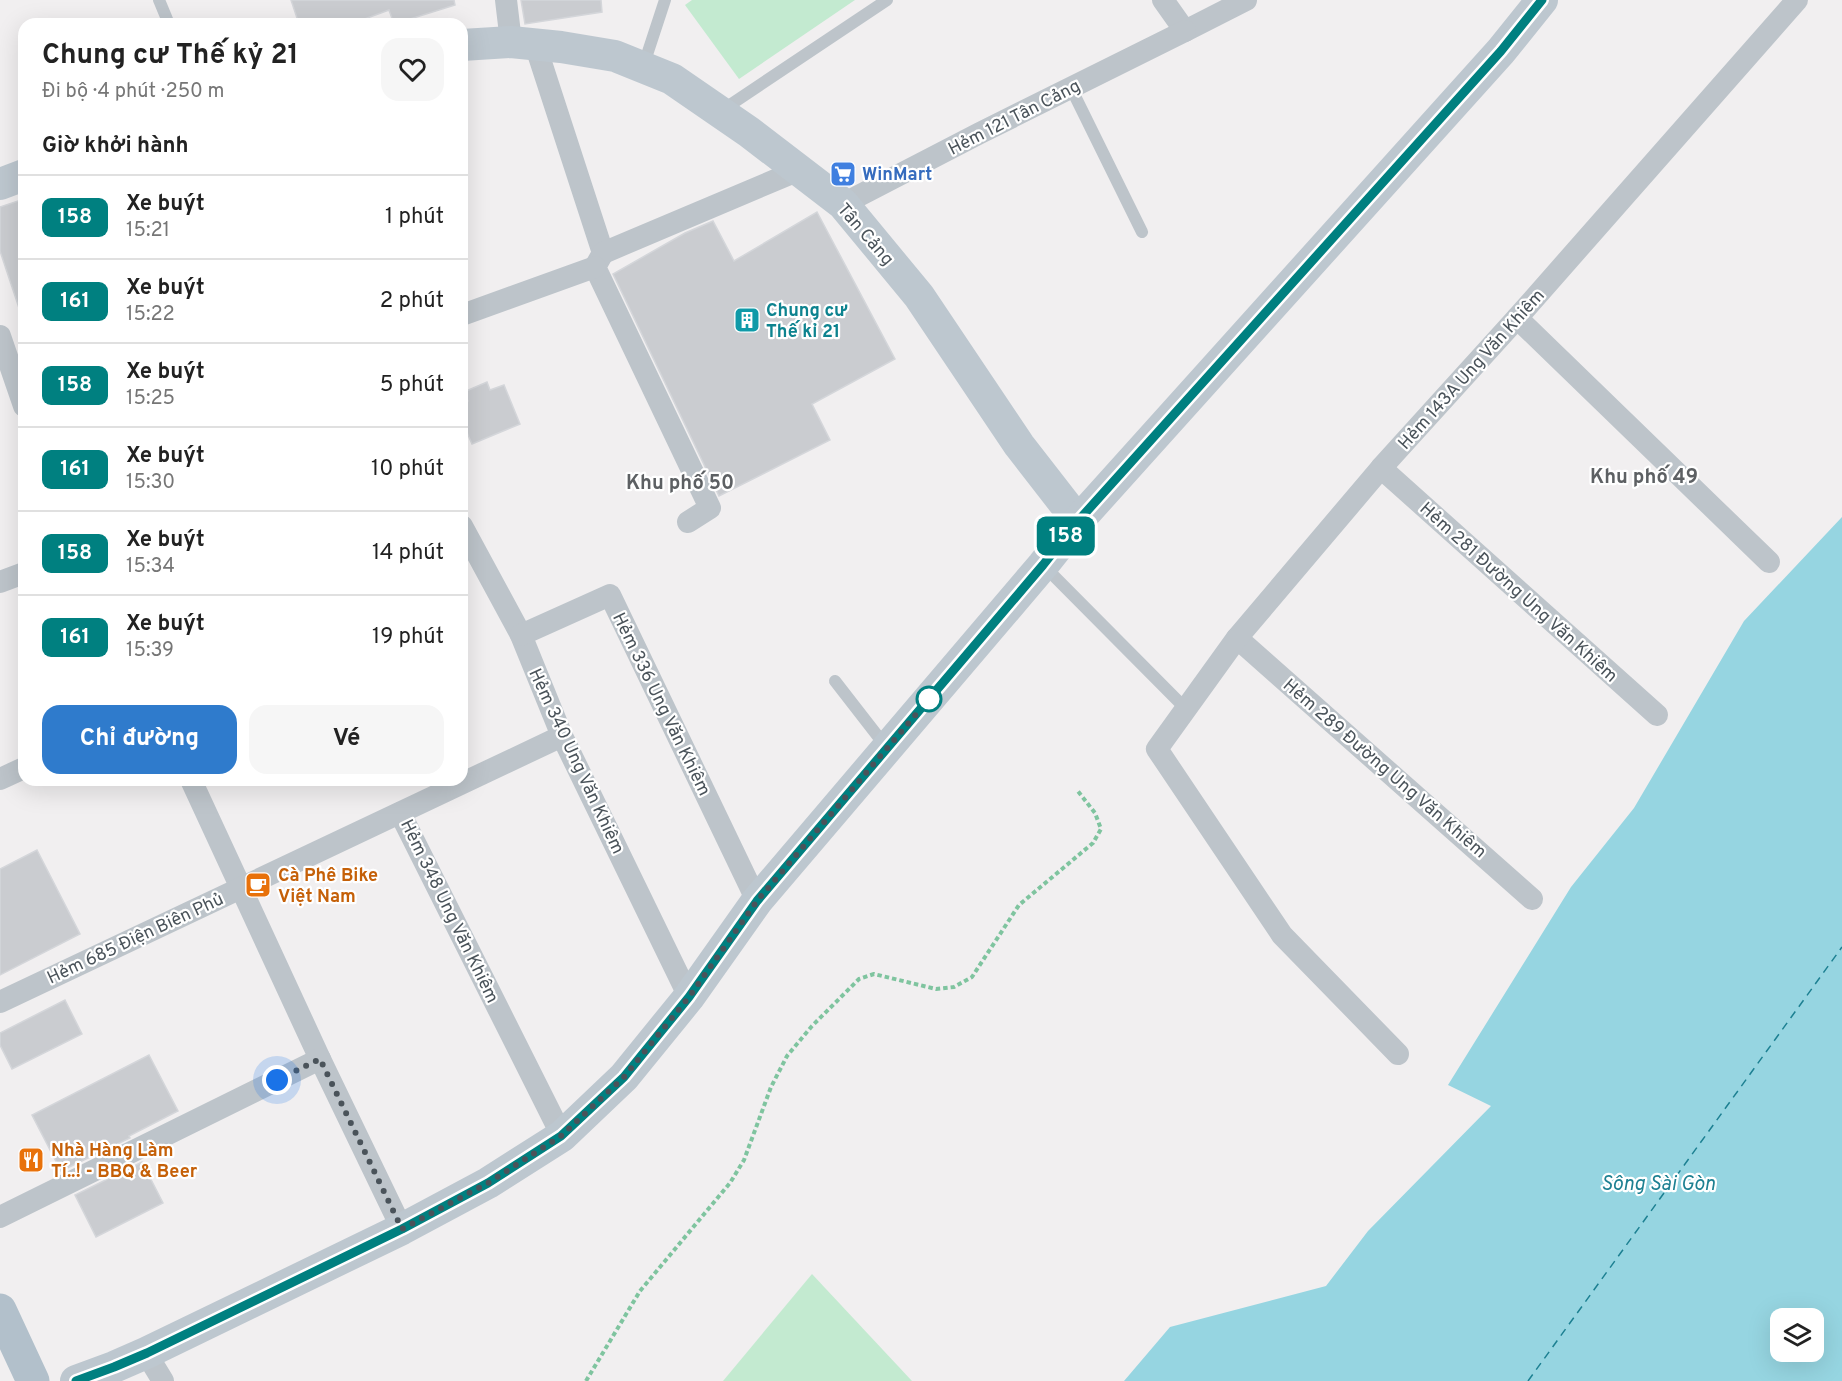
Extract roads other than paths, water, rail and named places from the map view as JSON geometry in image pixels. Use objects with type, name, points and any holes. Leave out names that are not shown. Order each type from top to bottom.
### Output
[{"type":"main road","points":[[76,1381],[112,1374],[147,1353],[402,1229],[488,1183],[561,1136],[624,1077],[689,997],[757,901],[888,749],[1078,521],[1501,51],[1542,0]]},
{"type":"main road","name":"Tân Cảng","points":[[468,45],[523,43],[615,56],[672,79],[750,132],[843,204],[919,296],[1019,446],[1078,521]]},
{"type":"main road","points":[[0,184],[18,177]]},
{"type":"main road","points":[[0,1310],[33,1381]]},
{"type":"street","points":[[506,0],[599,260],[710,508],[688,522]]},
{"type":"street","points":[[1163,0],[1185,31]]},
{"type":"street","name":"Hẻm 143A Ung Văn Khiêm","points":[[1398,1054],[1282,935],[1157,749],[1237,638],[1381,468],[1517,318],[1797,0]]},
{"type":"street","name":"Hẻm 121 Tân Cảng","points":[[843,204],[1241,1]]},
{"type":"street","points":[[468,313],[599,260],[799,170]]},
{"type":"street","points":[[1517,318],[1769,562]]},
{"type":"street","points":[[0,336],[18,388]]},
{"type":"street","name":"Hẻm 281 Đường Ung Văn Khiêm","points":[[1381,468],[1657,715]]},
{"type":"street","name":"Hẻm 340 Ung Văn Khiêm","points":[[470,561],[521,635],[562,736],[689,997]]},
{"type":"street","points":[[0,582],[18,575]]},
{"type":"street","name":"Hẻm 336 Ung Văn Khiêm","points":[[521,635],[610,595],[757,901]]},
{"type":"street","name":"Hẻm 289 Đường Ung Văn Khiêm","points":[[1237,638],[1532,899]]},
{"type":"street","name":"Hẻm 348 Ung Văn Khiêm","points":[[468,781],[562,736]]},
{"type":"street","points":[[0,779],[18,771]]},
{"type":"street","points":[[194,786],[320,1059],[402,1229]]},
{"type":"street","name":"Hẻm 348 Ung Văn Khiêm","points":[[457,786],[400,813],[561,1136]]},
{"type":"street","name":"Hẻm 685 Điện Biên Phủ","points":[[0,1002],[400,813]]},
{"type":"street","points":[[0,1217],[320,1059]]},
{"type":"street","points":[[147,1353],[163,1381]]},
{"type":"lane","points":[[159,0],[166,18]]},
{"type":"lane","points":[[643,68],[665,0]]},
{"type":"lane","points":[[720,112],[887,0]]},
{"type":"lane","points":[[1071,88],[1142,232]]},
{"type":"lane","points":[[1043,565],[1186,709]]},
{"type":"lane","points":[[835,681],[888,749]]},
{"type":"water","name":"Sông Sài Gòn","points":[[1842,517],[1842,1381],[1124,1381],[1170,1327],[1326,1286],[1368,1231],[1491,1106],[1448,1085],[1571,887],[1634,808],[1744,621]]},
{"type":"place","name":"WinMart","points":[[843,174]]},
{"type":"place","name":"Chung cư Thế kỉ 21","points":[[747,320]]},
{"type":"place","name":"Cà Phê Bike Việt Nam","points":[[258,885]]},
{"type":"place","name":"Nhà Hàng Làm Tí..! - BBQ & Beer","points":[[31,1160]]},
{"type":"district","name":"Khu phố 49","points":[[1644,476]]},
{"type":"district","name":"Khu phố 50","points":[[680,482]]}]
